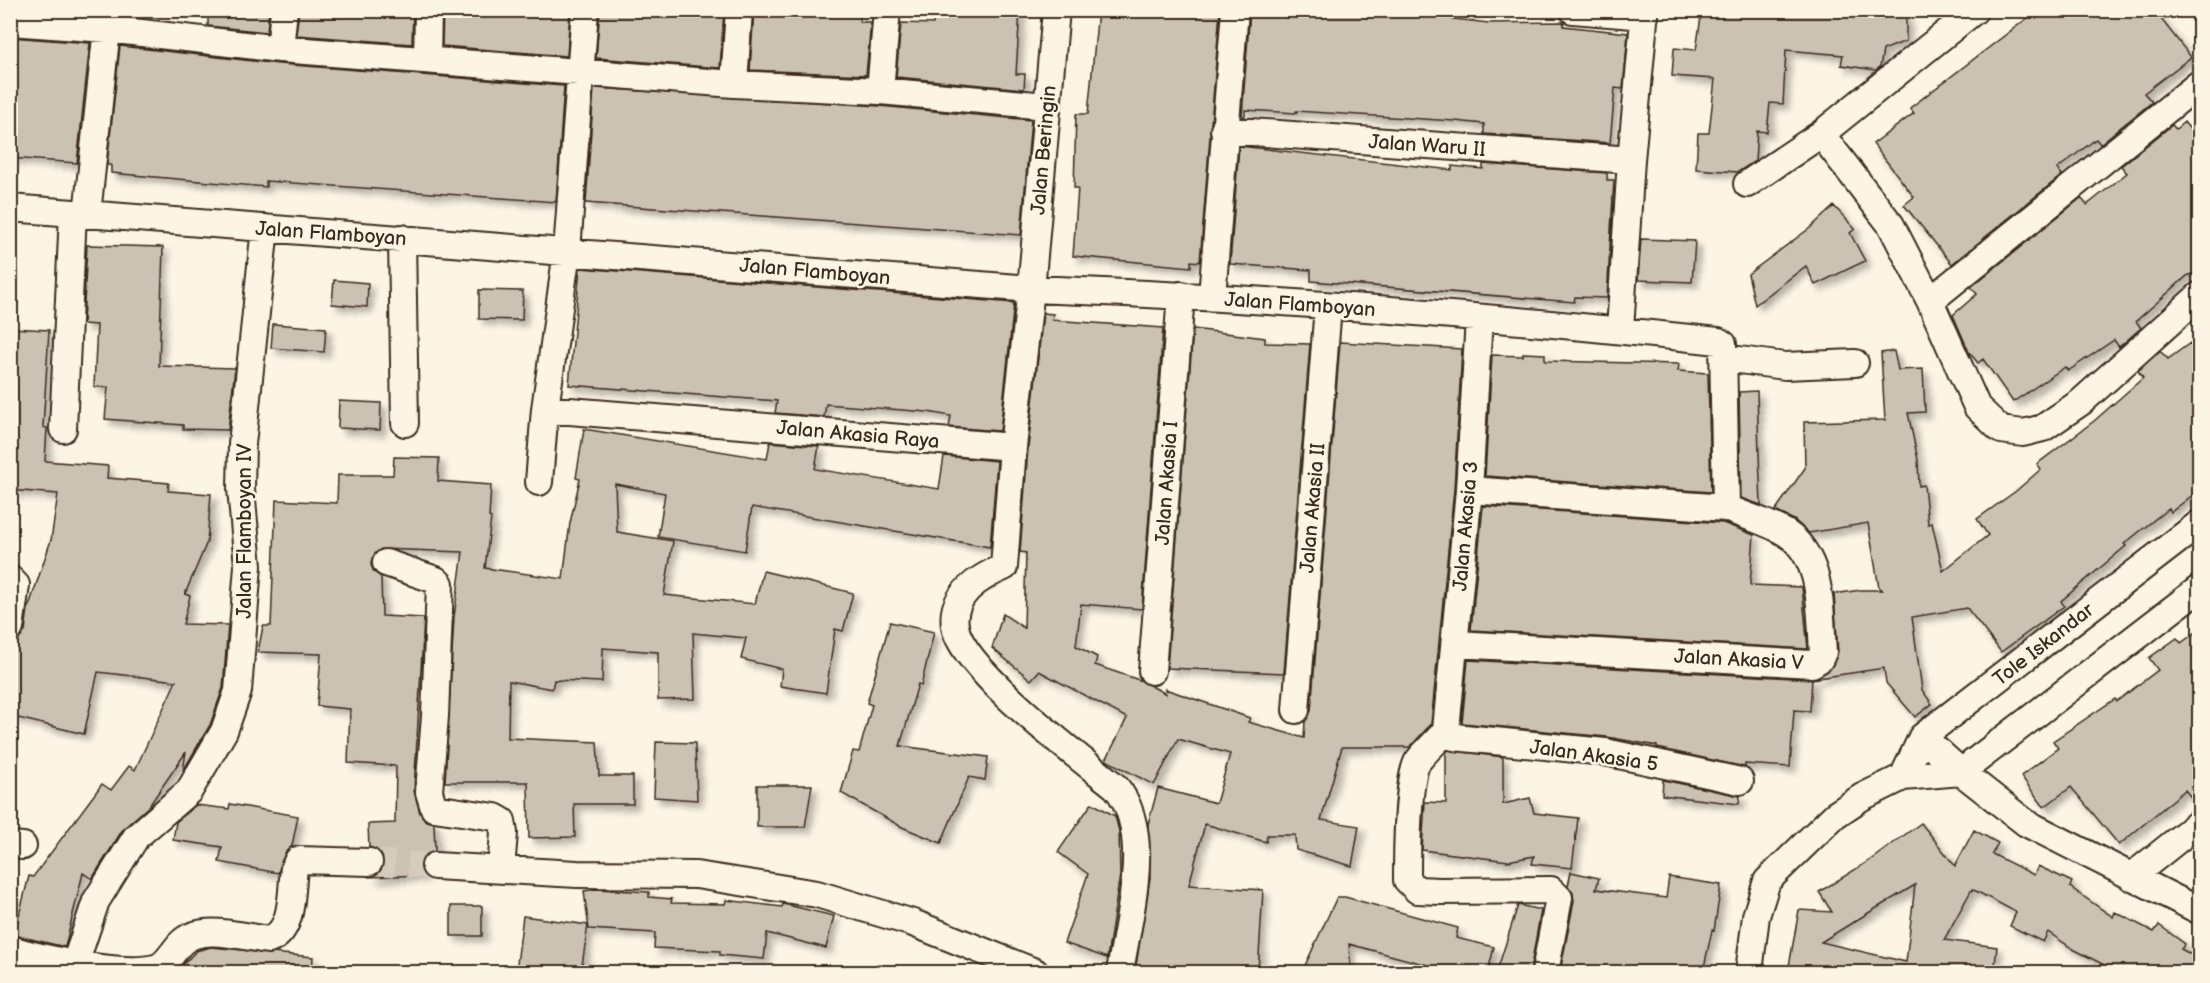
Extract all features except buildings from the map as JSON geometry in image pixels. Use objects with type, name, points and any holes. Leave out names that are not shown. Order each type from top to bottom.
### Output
[{"type":"street","points":[[280,49],[284,10]]},
{"type":"street","points":[[427,60],[429,10]]},
{"type":"street","points":[[539,482],[546,409],[567,251],[585,10]]},
{"type":"street","points":[[734,84],[739,10]]},
{"type":"street","points":[[880,91],[887,10]]},
{"type":"street","name":"Jalan Beringin","points":[[1031,289],[1056,10]]},
{"type":"street","points":[[1212,297],[1235,10]]},
{"type":"street","points":[[1573,10],[1645,14],[1631,160],[1620,330]]},
{"type":"street","points":[[1747,184],[1821,134],[1975,10]]},
{"type":"street","points":[[63,429],[80,214],[108,20]]},
{"type":"street","points":[[10,22],[108,20],[280,49],[734,84],[880,91],[1047,106]]},
{"type":"street","points":[[1930,301],[2199,83]]},
{"type":"street","name":"Jalan Waru II","points":[[1224,130],[1631,160]]},
{"type":"street","points":[[1821,134],[1891,225],[1930,301],[1977,406],[2001,430],[2023,434],[2043,428],[2081,402],[2199,295]]},
{"type":"street","name":"Jalan Flamboyan","points":[[10,208],[1031,289],[1212,297],[1620,330],[1718,340],[1723,344],[1725,358]]},
{"type":"street","name":"Jalan Flamboyan IV","points":[[75,964],[96,901],[136,837],[189,791],[224,731],[238,691],[248,566],[241,489],[242,444],[265,228]]},
{"type":"street","points":[[402,238],[405,423]]},
{"type":"street","points":[[1031,289],[1013,447],[1004,567],[983,576],[963,594],[956,611],[954,624],[957,635],[969,654],[996,686],[1116,787],[1125,799],[1135,835],[1135,875],[1119,972]]},
{"type":"street","name":"Jalan Akasia I","points":[[1152,672],[1181,295]]},
{"type":"street","name":"Jalan Akasia II","points":[[1296,710],[1328,306]]},
{"type":"street","name":"Jalan Akasia 3","points":[[1447,732],[1469,490],[1479,318]]},
{"type":"street","points":[[1469,490],[1726,508],[1725,358],[1785,366],[1855,363]]},
{"type":"street","name":"Jalan Akasia Raya","points":[[546,409],[1013,447]]},
{"type":"street","name":"Jalan Akasia V","points":[[1455,644],[1812,664],[1820,659],[1823,652],[1816,576],[1803,551],[1787,533],[1726,508]]},
{"type":"street","name":"Tole Iskandar","points":[[1903,777],[1922,738],[2199,523]]},
{"type":"street","points":[[386,563],[436,580],[440,586],[435,716],[429,792],[435,808],[495,817],[502,821],[504,833],[501,869]]},
{"type":"street","points":[[10,579],[16,585],[10,628]]},
{"type":"street","points":[[1749,972],[1756,916],[1767,881],[1835,815],[1862,797],[1903,777],[1961,772],[2199,588]]},
{"type":"street","points":[[1447,732],[1416,762],[1412,788],[1407,880],[1417,890],[1551,890],[1559,898],[1545,972]]},
{"type":"street","name":"Jalan Akasia 5","points":[[1447,732],[1454,738],[1605,752],[1740,780]]},
{"type":"street","points":[[1922,738],[2026,823],[2199,911]]},
{"type":"street","points":[[2131,877],[2199,822]]},
{"type":"street","points":[[10,949],[75,964],[144,970],[159,968],[192,934],[206,933],[269,940],[278,937],[286,923],[294,868],[298,860],[369,862]]},
{"type":"street","points":[[435,866],[577,874],[696,875],[817,894],[913,923],[1035,972]]},
{"type":"tunnel","points":[[369,862],[435,866]]}]
